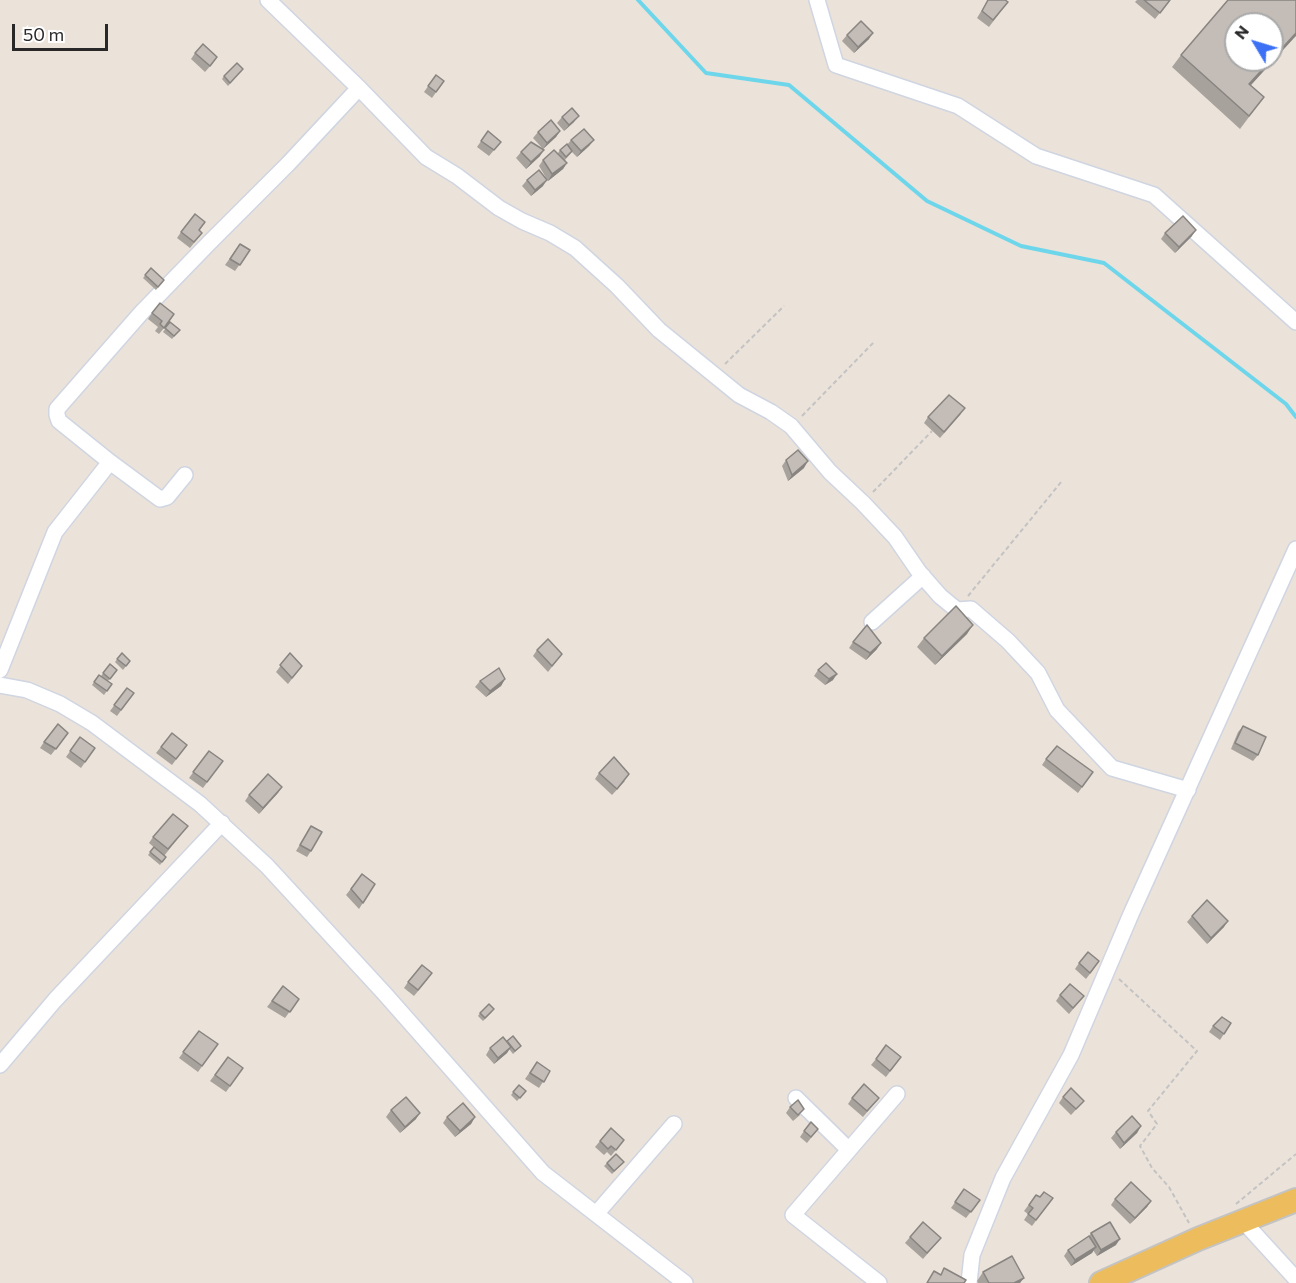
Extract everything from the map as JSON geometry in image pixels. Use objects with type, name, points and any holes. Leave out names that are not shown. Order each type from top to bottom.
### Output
[{"type":"main road","points":[[1101,1283],[1198,1239],[1239,1212],[1296,1200]]},
{"type":"street","points":[[268,0],[426,157],[457,176],[499,208],[575,248],[659,330],[739,395],[791,426],[830,472],[895,537],[940,596],[957,610],[971,609],[1008,641],[1038,673],[1057,710],[1112,768],[1188,790]]},
{"type":"street","points":[[817,0],[836,65],[958,106],[1036,156],[1154,195],[1296,322]]},
{"type":"street","points":[[185,475],[167,497],[160,499],[60,421],[57,410],[142,312],[288,164],[359,88]]},
{"type":"street","points":[[0,670],[55,532],[110,462]]},
{"type":"street","points":[[969,1283],[972,1255],[1003,1178],[1071,1055],[1296,549]]},
{"type":"street","points":[[872,622],[923,576]]},
{"type":"street","points":[[0,685],[27,690],[60,704],[93,723],[222,823],[267,866],[360,967],[543,1173],[685,1283]]},
{"type":"street","points":[[0,1065],[55,1000],[222,823]]},
{"type":"street","points":[[879,1283],[794,1215],[897,1094]]},
{"type":"street","points":[[796,1098],[848,1149]]},
{"type":"street","points":[[596,1214],[674,1124]]},
{"type":"street","points":[[1239,1212],[1296,1279]]},
{"type":"path","points":[[714,375],[784,306]]},
{"type":"path","points":[[791,426],[874,342]]},
{"type":"path","points":[[862,503],[932,431]]},
{"type":"path","points":[[957,610],[1062,480]]},
{"type":"path","points":[[1108,969],[1197,1051],[1148,1111],[1156,1124],[1140,1146],[1152,1168],[1169,1187],[1198,1239]]},
{"type":"path","points":[[1239,1212],[1296,1154]]},
{"type":"building","points":[[988,0],[1008,2],[993,20],[982,11]]},
{"type":"building","points":[[1144,0],[1170,0],[1160,13]]},
{"type":"building","points":[[1228,0],[1296,0],[1296,33],[1284,46],[1284,12],[1224,12],[1224,72],[1260,72],[1249,84],[1264,97],[1249,116],[1181,55]]},
{"type":"building","points":[[861,21],[873,33],[858,47],[847,35]]},
{"type":"building","points":[[203,44],[217,57],[210,66],[195,53]]},
{"type":"building","points":[[237,63],[243,69],[230,83],[224,76]]},
{"type":"building","points":[[436,75],[444,81],[436,92],[428,86]]},
{"type":"building","points":[[572,108],[579,116],[569,125],[562,117]]},
{"type":"building","points":[[551,120],[560,131],[547,143],[538,132]]},
{"type":"building","points":[[584,129],[594,140],[581,151],[571,140]]},
{"type":"building","points":[[488,131],[501,142],[494,150],[481,141]]},
{"type":"building","points":[[531,142],[544,150],[531,162],[521,152]]},
{"type":"building","points":[[567,144],[572,151],[566,157],[560,150]]},
{"type":"building","points":[[554,150],[567,163],[552,174],[543,160]]},
{"type":"building","points":[[539,170],[547,180],[535,190],[527,180]]},
{"type":"building","points":[[195,214],[205,222],[199,230],[202,233],[194,242],[181,232]]},
{"type":"building","points":[[1183,216],[1196,230],[1179,247],[1165,233]]},
{"type":"building","points":[[240,244],[250,250],[240,265],[230,259]]},
{"type":"building","points":[[151,268],[164,280],[158,287],[145,275]]},
{"type":"building","points":[[160,303],[174,314],[164,328],[160,324],[162,321],[152,313]]},
{"type":"building","points":[[170,322],[180,330],[174,336],[165,328]]},
{"type":"building","points":[[949,395],[965,408],[944,432],[928,417]]},
{"type":"building","points":[[798,450],[808,461],[792,475],[786,460]]},
{"type":"building","points":[[956,606],[973,625],[942,656],[924,638]]},
{"type":"building","points":[[867,625],[881,643],[870,653],[853,642]]},
{"type":"building","points":[[548,639],[562,654],[552,666],[537,650]]},
{"type":"building","points":[[122,653],[130,661],[126,666],[117,659]]},
{"type":"building","points":[[290,653],[302,666],[292,678],[280,665]]},
{"type":"building","points":[[826,663],[837,674],[829,679],[818,670]]},
{"type":"building","points":[[110,664],[117,670],[110,679],[103,673]]},
{"type":"building","points":[[499,668],[505,679],[490,691],[480,681]]},
{"type":"building","points":[[99,675],[112,684],[107,691],[94,682]]},
{"type":"building","points":[[127,688],[134,693],[121,710],[114,705]]},
{"type":"building","points":[[58,724],[68,733],[56,749],[44,742]]},
{"type":"building","points":[[1243,726],[1266,737],[1258,755],[1235,743]]},
{"type":"building","points":[[172,733],[187,745],[176,759],[161,747]]},
{"type":"building","points":[[80,737],[95,748],[85,762],[70,751]]},
{"type":"building","points":[[1057,746],[1093,772],[1082,787],[1046,759]]},
{"type":"building","points":[[209,751],[223,761],[207,782],[193,772]]},
{"type":"building","points":[[614,757],[629,774],[617,789],[599,773]]},
{"type":"building","points":[[268,774],[282,787],[263,808],[249,795]]},
{"type":"building","points":[[173,814],[188,826],[168,849],[153,837]]},
{"type":"building","points":[[311,826],[322,832],[311,851],[300,845]]},
{"type":"building","points":[[154,847],[166,857],[162,862],[150,852]]},
{"type":"building","points":[[362,874],[375,884],[363,903],[351,889]]},
{"type":"building","points":[[1207,900],[1228,921],[1211,938],[1192,916]]},
{"type":"building","points":[[1088,952],[1099,961],[1090,973],[1079,963]]},
{"type":"building","points":[[422,965],[432,973],[418,990],[408,982]]},
{"type":"building","points":[[1070,984],[1084,996],[1073,1008],[1060,995]]},
{"type":"building","points":[[283,986],[299,999],[290,1012],[272,1001]]},
{"type":"building","points":[[489,1004],[494,1009],[485,1018],[480,1013]]},
{"type":"building","points":[[1222,1017],[1231,1023],[1224,1034],[1213,1026]]},
{"type":"building","points":[[199,1031],[218,1044],[202,1066],[183,1052]]},
{"type":"building","points":[[513,1036],[521,1046],[515,1051],[507,1041]]},
{"type":"building","points":[[503,1037],[511,1047],[498,1058],[490,1048]]},
{"type":"building","points":[[886,1045],[901,1057],[890,1071],[876,1059]]},
{"type":"building","points":[[228,1057],[243,1068],[230,1086],[215,1075]]},
{"type":"building","points":[[537,1062],[550,1071],[544,1082],[530,1073]]},
{"type":"building","points":[[864,1084],[879,1098],[867,1111],[852,1098]]},
{"type":"building","points":[[519,1085],[526,1091],[520,1098],[513,1092]]},
{"type":"building","points":[[1071,1088],[1084,1101],[1076,1109],[1063,1097]]},
{"type":"building","points":[[406,1097],[420,1113],[405,1127],[391,1110]]},
{"type":"building","points":[[798,1100],[804,1109],[798,1115],[790,1107]]},
{"type":"building","points":[[463,1103],[475,1117],[460,1131],[447,1117]]},
{"type":"building","points":[[1132,1116],[1141,1126],[1124,1143],[1116,1132]]},
{"type":"building","points":[[811,1122],[818,1129],[811,1137],[804,1131]]},
{"type":"building","points":[[611,1128],[624,1140],[616,1150],[611,1146],[608,1149],[600,1141]]},
{"type":"building","points":[[616,1154],[624,1162],[614,1171],[607,1163]]},
{"type":"building","points":[[1131,1182],[1151,1201],[1135,1218],[1115,1199]]},
{"type":"building","points":[[964,1189],[980,1200],[971,1212],[955,1202]]},
{"type":"building","points":[[1044,1192],[1053,1198],[1036,1220],[1028,1214],[1033,1208],[1029,1205],[1036,1195],[1040,1197]]},
{"type":"building","points":[[923,1222],[941,1238],[927,1253],[910,1237]]},
{"type":"building","points":[[1110,1222],[1120,1239],[1101,1250],[1091,1233]]},
{"type":"building","points":[[1089,1236],[1096,1247],[1075,1260],[1068,1250]]},
{"type":"building","points":[[1012,1256],[1024,1278],[1014,1283],[989,1283],[983,1272]]},
{"type":"building","points":[[944,1268],[966,1280],[964,1283],[927,1283],[934,1271],[941,1275]]},
{"type":"waterway","points":[[638,0],[706,73],[789,85],[927,201],[1021,246],[1104,263],[1286,404],[1296,417]]}]
